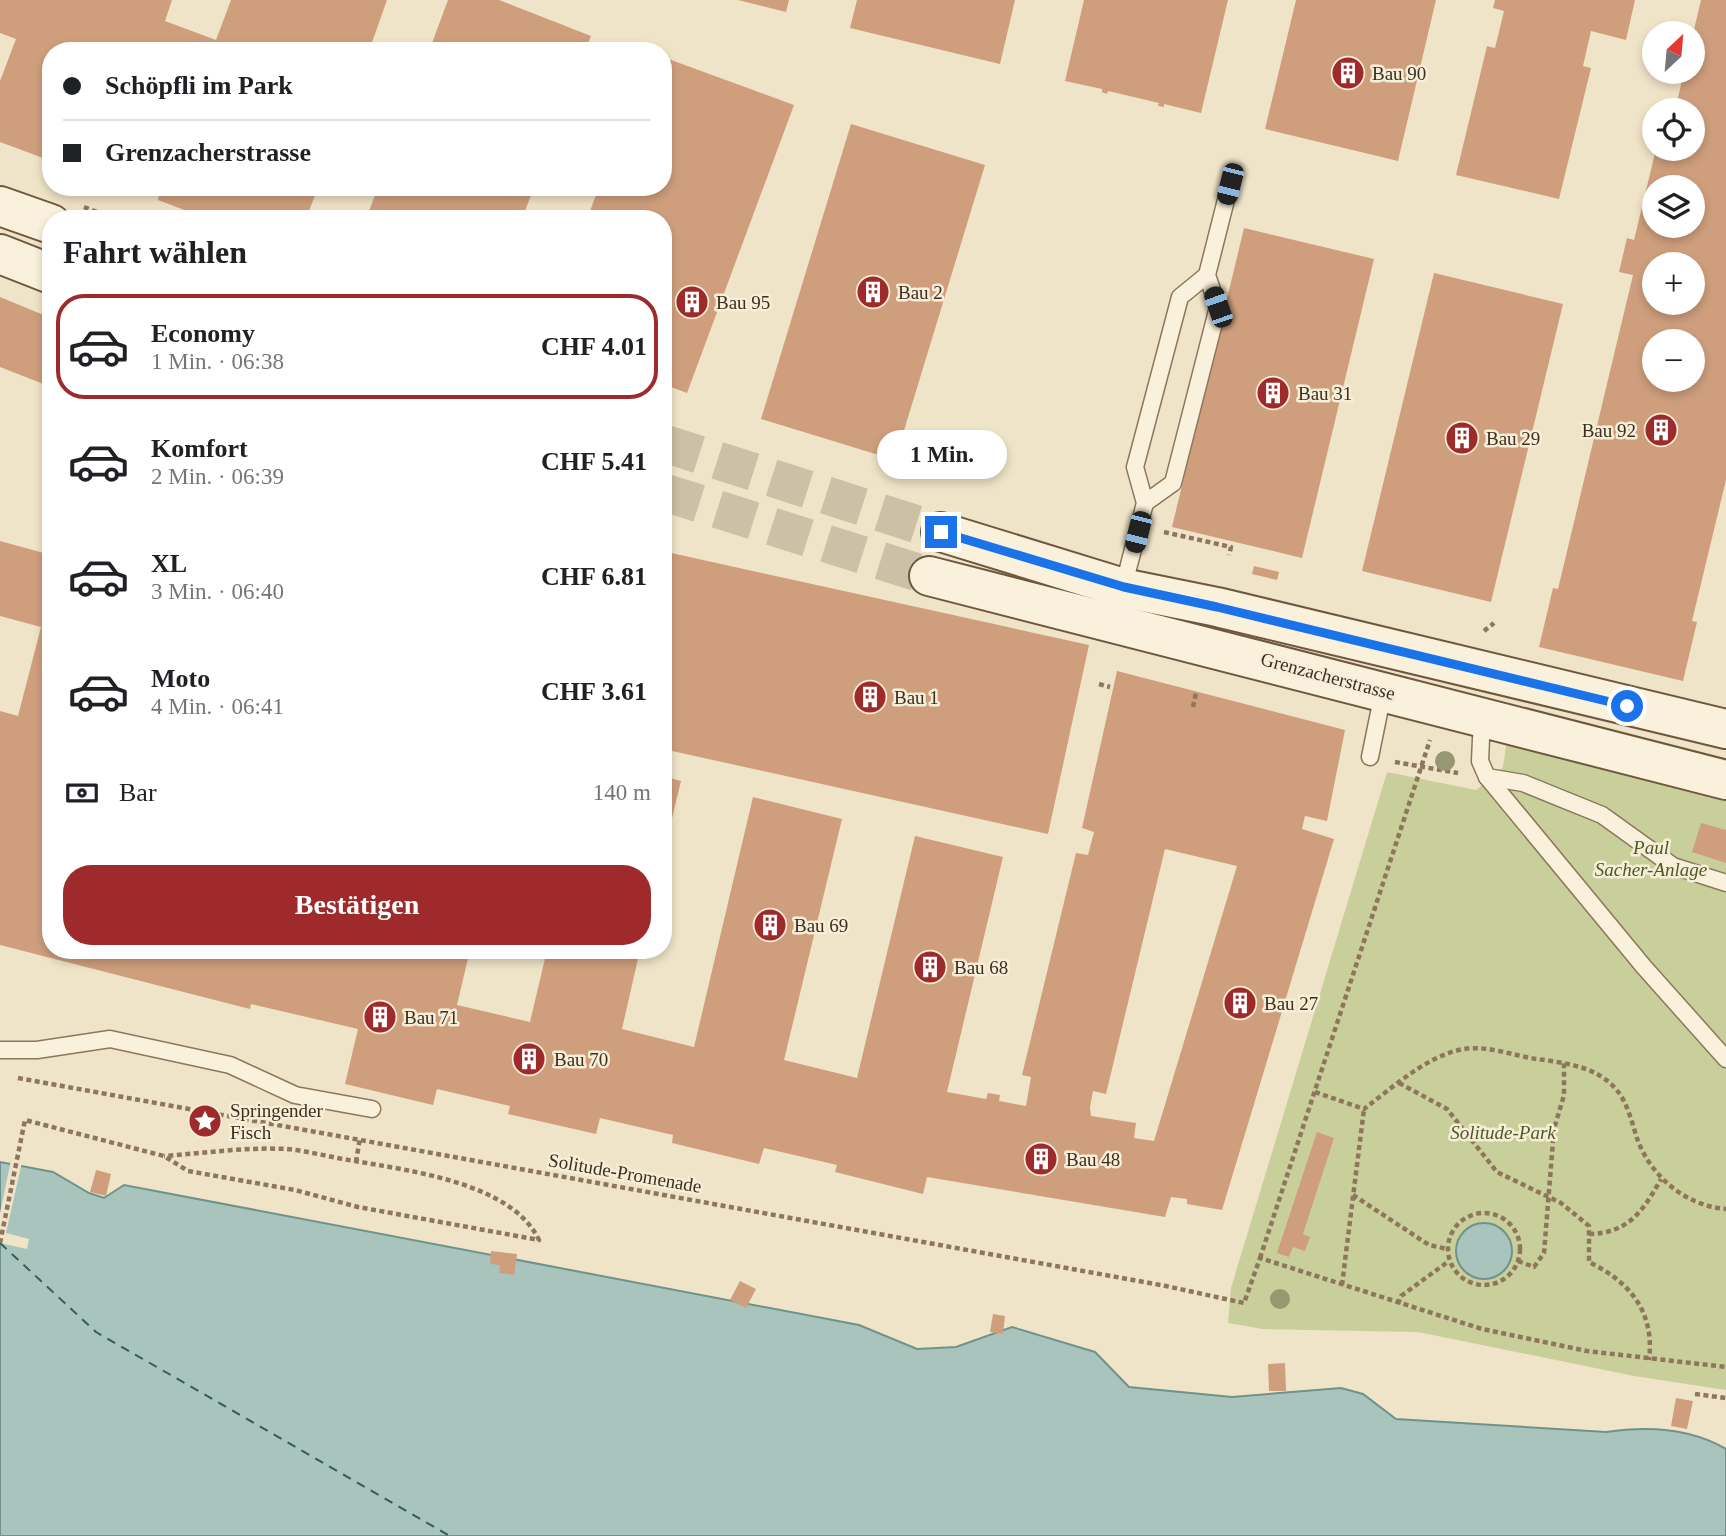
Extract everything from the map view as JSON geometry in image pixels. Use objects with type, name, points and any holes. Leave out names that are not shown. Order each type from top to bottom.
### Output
[{"type":"main road","points":[[0,206],[42,222]]},
{"type":"main road","points":[[0,254],[42,270]]},
{"type":"main road","name":"Grenzacherstrasse","points":[[941,532],[1124,587],[1726,729]]},
{"type":"main road","name":"Grenzacherstrasse","points":[[929,576],[1384,690],[1726,780]]},
{"type":"lane","points":[[1145,503],[1173,483],[1218,307],[1207,275],[1230,184]]},
{"type":"lane","points":[[1124,587],[1145,503],[1135,467],[1181,297],[1207,275]]},
{"type":"lane","points":[[1370,757],[1384,690]]},
{"type":"lane","points":[[1482,716],[1480,761],[1487,777],[1644,967],[1726,1059]]},
{"type":"lane","points":[[1487,777],[1523,783],[1602,815],[1673,866],[1726,883]]},
{"type":"lane","points":[[0,1050],[37,1050],[110,1039],[230,1065],[295,1095],[372,1109]]},
{"type":"path","points":[[1179,535],[1231,547],[1229,555]]},
{"type":"path","points":[[1475,629],[1487,632],[1494,623]]},
{"type":"path","points":[[1099,684],[1110,687]]},
{"type":"path","points":[[1193,707],[1196,693]]},
{"type":"path","points":[[1442,706],[1260,1258],[1482,1329],[1587,1351],[1726,1367]]},
{"type":"path","points":[[1370,757],[1487,777]]},
{"type":"path","points":[[1342,1285],[1364,1109],[1399,1083],[1445,1056],[1464,1049],[1487,1049],[1589,1070],[1616,1089],[1648,1163],[1661,1179],[1694,1200],[1726,1209]]},
{"type":"path","points":[[1518,1261],[1534,1267],[1544,1253],[1555,1129],[1564,1095],[1564,1063]]},
{"type":"path","name":"Solitude-Promenade","points":[[13,1077],[360,1138],[1244,1303],[1260,1258]]},
{"type":"path","points":[[1399,1083],[1447,1109],[1497,1172],[1561,1203],[1589,1226],[1589,1262],[1609,1272],[1627,1286],[1640,1304],[1648,1323],[1649,1360]]},
{"type":"path","points":[[1315,1092],[1364,1109]]},
{"type":"path","points":[[0,1243],[25,1120],[164,1156],[188,1171],[295,1191],[358,1207],[539,1240],[531,1222],[495,1199],[435,1177],[289,1149],[246,1149],[164,1156]]},
{"type":"path","points":[[356,1162],[360,1138]]},
{"type":"path","points":[[1589,1234],[1604,1234],[1627,1224],[1644,1209],[1661,1179]]},
{"type":"path","points":[[1353,1195],[1429,1245],[1447,1249]]},
{"type":"path","points":[[1487,1213],[1509,1222],[1520,1244],[1518,1261],[1508,1276],[1486,1286],[1463,1280],[1449,1261],[1447,1249],[1455,1226],[1464,1218],[1487,1213]]},
{"type":"path","points":[[1398,1304],[1401,1296],[1449,1261]]},
{"type":"path","points":[[1695,1394],[1726,1398]]},
{"type":"green space","name":"Solitude-Park","points":[[1507,739],[1726,801],[1726,1390],[1634,1376],[1418,1332],[1263,1329],[1228,1323],[1231,1288],[1387,772],[1476,790],[1503,767]]},
{"type":"water","points":[[0,1162],[53,1172],[89,1193],[104,1198],[124,1185],[859,1325],[917,1349],[956,1347],[1012,1327],[1095,1352],[1129,1387],[1232,1397],[1341,1388],[1363,1394],[1396,1419],[1606,1432],[1652,1429],[1683,1433],[1726,1449],[1726,1536],[0,1536]]},
{"type":"water","points":[[1478,1223],[1490,1223],[1500,1227],[1508,1235],[1512,1251],[1508,1267],[1500,1275],[1490,1279],[1478,1279],[1468,1275],[1460,1267],[1456,1257],[1456,1245],[1460,1235],[1468,1227]]},
{"type":"pier","points":[[11,1160],[22,1162],[6,1233],[29,1239],[27,1249],[0,1243],[0,1213]]},
{"type":"building","points":[[0,0],[172,0],[165,21],[216,40],[231,0],[387,0],[372,42],[42,42],[42,158],[0,142],[0,81],[16,39],[0,33]]},
{"type":"building","points":[[448,0],[499,0],[591,36],[589,42],[432,42]]},
{"type":"building","points":[[738,0],[789,0],[786,12]]},
{"type":"building","points":[[857,0],[1015,0],[1000,64],[850,28]]},
{"type":"building","points":[[1084,0],[1228,0],[1201,113],[1164,104],[1164,107],[1158,106],[1159,103],[1108,91],[1107,94],[1102,92],[1102,89],[1065,81]]},
{"type":"building","name":"Bau 90","points":[[1296,0],[1436,0],[1398,161],[1265,129]]},
{"type":"building","points":[[1495,0],[1635,0],[1626,40],[1591,31],[1583,66],[1591,68],[1559,199],[1456,175],[1487,46],[1495,48],[1504,11],[1493,8]]},
{"type":"building","name":"Bau 92","points":[[1701,0],[1726,0],[1726,480],[1692,621],[1697,622],[1683,681],[1539,647],[1553,588],[1558,589],[1633,275],[1619,272],[1627,238],[1634,240],[1642,207],[1642,238],[1705,238],[1705,175],[1650,175],[1653,161],[1705,161],[1705,98],[1678,98],[1681,84],[1705,84],[1705,21],[1696,21]]},
{"type":"building","name":"Bau 95","points":[[672,60],[794,105],[687,393],[672,387],[672,210],[590,210],[596,196],[672,196]]},
{"type":"building","name":"Bau 2","points":[[851,124],[985,165],[895,460],[761,419]]},
{"type":"building","points":[[159,196],[315,196],[309,210],[184,210],[158,200]]},
{"type":"building","points":[[375,196],[531,196],[525,210],[369,210]]},
{"type":"building","name":"Bau 31","points":[[1244,228],[1374,259],[1302,558],[1172,527]]},
{"type":"building","name":"Bau 29","points":[[1434,273],[1563,304],[1491,602],[1362,571]]},
{"type":"building","points":[[0,297],[42,314],[42,383],[0,367]]},
{"type":"building","points":[[0,541],[42,553],[42,956],[0,945],[0,711],[18,716],[41,627],[0,616]]},
{"type":"building","name":"Bau 1","points":[[672,553],[1089,645],[1048,834],[672,751]]},
{"type":"building","points":[[1254,566],[1279,572],[1277,580],[1252,574]]},
{"type":"building","points":[[1117,671],[1345,730],[1327,821],[1305,816],[1302,829],[1334,839],[1222,1210],[1187,1204],[1187,1199],[1171,1197],[1165,1217],[927,1177],[923,1194],[835,1172],[837,1165],[764,1148],[759,1164],[672,1143],[673,1135],[600,1118],[596,1134],[508,1114],[510,1106],[437,1089],[433,1105],[345,1084],[358,1029],[251,1004],[250,1009],[55,959],[468,959],[457,1005],[530,1022],[545,959],[638,959],[622,1029],[694,1047],[753,797],[842,819],[784,1060],[857,1078],[915,836],[1003,857],[947,1092],[986,1099],[988,1093],[1000,1095],[999,1101],[1026,1106],[1031,1077],[1022,1075],[1076,853],[1088,855],[1094,832],[1082,828]],"holes":[[[1165,849],[1237,866],[1154,1141],[1134,1138],[1136,1123],[1091,1116],[1090,1107],[1093,1091],[1106,1094]]]},
{"type":"building","points":[[672,778],[681,781],[672,818]]},
{"type":"building","points":[[1701,823],[1726,830],[1726,863],[1692,852]]},
{"type":"building","points":[[1317,1132],[1334,1138],[1303,1234],[1310,1237],[1305,1251],[1293,1247],[1289,1257],[1277,1253]]},
{"type":"building","points":[[96,1170],[111,1174],[106,1196],[90,1192]]},
{"type":"building","points":[[491,1251],[517,1254],[514,1275],[499,1273],[500,1265],[490,1264]]},
{"type":"building","points":[[740,1281],[756,1289],[746,1308],[730,1300]]},
{"type":"building","points":[[993,1314],[1005,1316],[1003,1334],[990,1332]]},
{"type":"building","points":[[1285,1363],[1286,1391],[1269,1391],[1268,1364]]},
{"type":"building","points":[[1676,1398],[1693,1401],[1687,1429],[1671,1426]]},
{"type":"ferry route","points":[[0,1243],[96,1332],[450,1536]]},
{"type":"tunnel","points":[[672,446],[941,532]]},
{"type":"tunnel","points":[[672,495],[929,576]]},
{"type":"place","name":"Bau 90","points":[[1348,73]]},
{"type":"place","name":"Bau 2","points":[[873,292]]},
{"type":"place","name":"Bau 95","points":[[692,302]]},
{"type":"place","name":"Bau 31","points":[[1273,393]]},
{"type":"place","name":"Bau 92","points":[[1661,430]]},
{"type":"place","name":"Bau 29","points":[[1462,438]]},
{"type":"place","name":"Bau 1","points":[[870,697]]},
{"type":"place","name":"Bau 69","points":[[770,925]]},
{"type":"place","name":"Bau 68","points":[[930,967]]},
{"type":"place","name":"Bau 27","points":[[1240,1003]]},
{"type":"place","name":"Bau 71","points":[[380,1017]]},
{"type":"place","name":"Bau 70","points":[[529,1059]]},
{"type":"place","name":"Springender Fisch","points":[[205,1121]]},
{"type":"place","name":"Bau 48","points":[[1041,1159]]},
{"type":"route","points":[[941,532],[1124,587],[1627,706]]},
{"type":"park label","name":"Paul Sacher-Anlage","points":[[1651,858]]}]
